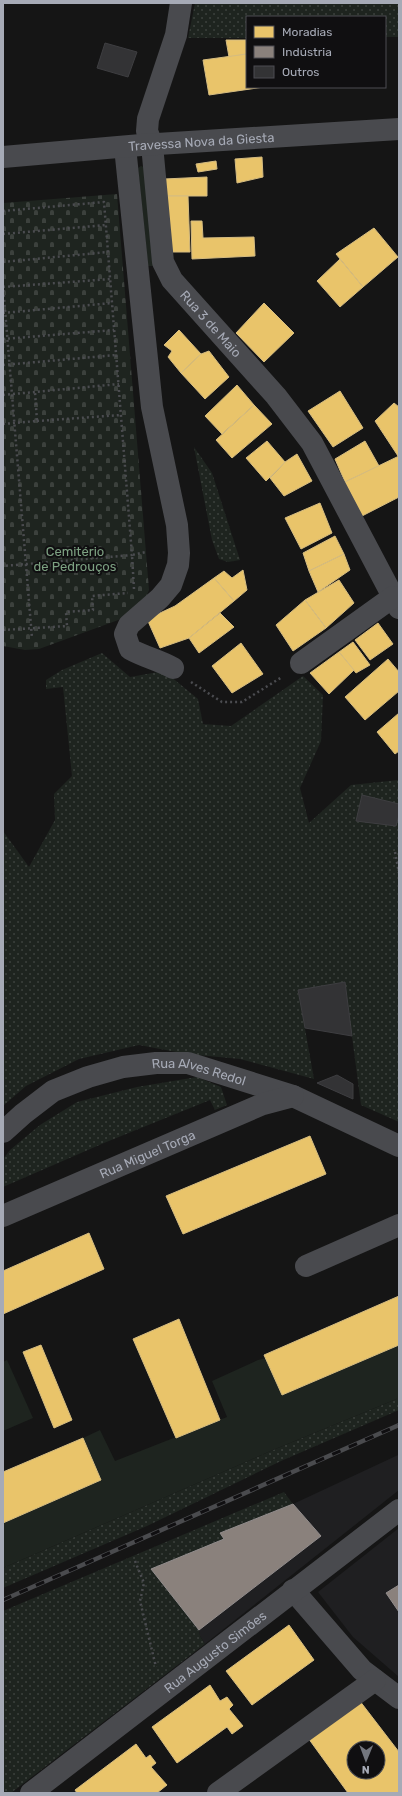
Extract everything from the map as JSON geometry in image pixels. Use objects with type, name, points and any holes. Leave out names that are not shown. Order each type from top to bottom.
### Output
[{"type":"street","name":"Rua 3 de Maio","points":[[182,3],[176,35],[148,119],[147,131],[152,145],[163,262],[172,280],[276,396],[312,443],[396,603]]},
{"type":"street","name":"Travessa Nova da Giesta","points":[[3,157],[152,145],[399,129]]},
{"type":"street","points":[[125,147],[152,407],[177,525],[179,553],[178,565],[171,585],[160,598],[129,625],[125,634],[130,649],[143,656],[159,660],[173,668]]},
{"type":"street","points":[[301,663],[396,603]]},
{"type":"street","name":"Rua Alves Redol","points":[[3,1132],[23,1114],[54,1091],[88,1077],[123,1067],[156,1063],[188,1063],[293,1096],[399,1146]]},
{"type":"street","name":"Rua Miguel Torga","points":[[3,1216],[263,1104],[293,1096]]},
{"type":"street","points":[[306,1266],[399,1225]]},
{"type":"street","name":"Rua Augusto Simões","points":[[37,1791],[161,1692],[399,1510]]},
{"type":"street","points":[[293,1590],[362,1670],[399,1698]]},
{"type":"street","points":[[218,1793],[375,1680]]},
{"type":"path","points":[[3,211],[104,202],[134,593],[92,596],[93,610],[66,612],[67,626],[3,630]]},
{"type":"path","points":[[3,234],[106,225]]},
{"type":"path","points":[[3,262],[108,252]]},
{"type":"path","points":[[32,638],[8,339],[4,313],[3,286],[110,278]]},
{"type":"path","points":[[4,313],[112,303]]},
{"type":"path","points":[[3,339],[114,330]]},
{"type":"path","points":[[3,365],[116,355]]},
{"type":"path","points":[[3,395],[119,384]]},
{"type":"path","points":[[35,392],[37,421]]},
{"type":"path","points":[[3,424],[121,414]]},
{"type":"path","points":[[3,566],[132,556],[146,552]]},
{"type":"path","points":[[173,668],[222,702],[242,702],[301,663]]},
{"type":"path","points":[[395,852],[399,873]]},
{"type":"path","points":[[135,1562],[144,1583],[140,1601],[161,1692]]},
{"type":"shaded area","points":[[398,1455],[399,1490],[205,1644],[200,1636],[199,1630],[151,1569],[223,1539],[220,1533],[293,1504]]},
{"type":"shaded area","points":[[399,1528],[399,1677],[353,1637],[318,1592]]},
{"type":"green space","points":[[195,3],[399,3],[399,37],[386,37],[386,16],[246,16],[246,38],[188,38]]},
{"type":"green space","points":[[141,166],[144,167],[153,266],[148,266],[138,168]]},
{"type":"green space","name":"Cemitério de Pedrouços","points":[[117,194],[149,590],[145,600],[121,619],[39,649],[25,650],[3,646],[3,203]]},
{"type":"green space","points":[[194,447],[212,473],[240,560],[228,562],[219,559],[212,540]]},
{"type":"green space","points":[[102,653],[130,677],[164,671],[198,699],[203,724],[231,726],[303,676],[323,695],[321,741],[300,788],[309,823],[351,785],[399,780],[399,1122],[361,1105],[345,983],[298,990],[314,1079],[240,1059],[187,1054],[139,1045],[79,1059],[26,1086],[3,1106],[3,831],[29,867],[55,820],[54,794],[72,776],[63,687],[46,689],[46,680],[62,670]]},
{"type":"green space","points":[[197,1077],[221,1087],[227,1105],[215,1110],[210,1100],[104,1143],[3,1187],[3,1159],[10,1150],[40,1125],[77,1102],[137,1087]]},
{"type":"green space","points":[[399,1345],[399,1398],[273,1450],[3,1568],[3,1523],[101,1480],[83,1438],[100,1430],[115,1461],[227,1417],[212,1381],[258,1360],[266,1358],[282,1395]]},
{"type":"green space","points":[[7,1360],[33,1418],[3,1431],[3,1362]]},
{"type":"green space","points":[[399,1398],[399,1410],[281,1461],[147,1526],[3,1588],[3,1568],[273,1450]]},
{"type":"green space","points":[[284,1492],[293,1504],[220,1533],[224,1539],[152,1569],[199,1630],[200,1636],[205,1644],[11,1793],[3,1793],[3,1611]]},
{"type":"building: Moradias","points":[[226,40],[246,40],[246,54],[229,57]]},
{"type":"building: Moradias","points":[[246,54],[246,88],[257,88],[209,95],[203,60]]},
{"type":"building: Moradias","points":[[262,157],[263,177],[237,183],[235,159]]},
{"type":"building: Moradias","points":[[216,161],[217,169],[198,172],[196,164]]},
{"type":"building: Moradias","points":[[207,177],[207,196],[166,196],[164,179]]},
{"type":"building: Moradias","points":[[166,196],[188,196],[190,252],[170,252]]},
{"type":"building: Moradias","points":[[191,221],[202,221],[203,238],[254,237],[255,256],[192,259]]},
{"type":"building: Moradias","points":[[374,228],[398,257],[363,287],[336,254]]},
{"type":"building: Moradias","points":[[340,259],[363,287],[340,307],[317,281]]},
{"type":"building: Moradias","points":[[264,303],[294,333],[264,362],[236,333]]},
{"type":"building: Moradias","points":[[179,330],[201,354],[181,373],[168,357],[172,351],[164,345]]},
{"type":"building: Moradias","points":[[209,351],[229,377],[205,399],[181,373],[201,354]]},
{"type":"building: Moradias","points":[[237,385],[254,405],[222,434],[205,416]]},
{"type":"building: Moradias","points":[[340,391],[363,428],[333,447],[308,411]]},
{"type":"building: Moradias","points":[[394,403],[399,407],[398,456],[375,421]]},
{"type":"building: Moradias","points":[[254,405],[272,424],[232,458],[216,440]]},
{"type":"building: Moradias","points":[[267,441],[285,462],[266,481],[246,458]]},
{"type":"building: Moradias","points":[[365,441],[379,466],[345,482],[335,459]]},
{"type":"building: Moradias","points":[[297,454],[312,481],[284,496],[270,478],[285,462]]},
{"type":"building: Moradias","points":[[399,456],[399,497],[362,516],[345,482]]},
{"type":"building: Moradias","points":[[320,503],[332,533],[301,549],[285,518]]},
{"type":"building: Moradias","points":[[335,536],[344,554],[309,571],[303,553]]},
{"type":"building: Moradias","points":[[344,554],[350,570],[318,592],[309,571]]},
{"type":"building: Moradias","points":[[243,570],[247,590],[234,601],[214,578],[224,571],[232,578]]},
{"type":"building: Moradias","points":[[214,578],[234,601],[189,638],[160,648],[147,619],[175,606]]},
{"type":"building: Moradias","points":[[339,580],[354,603],[326,628],[305,600]]},
{"type":"building: Moradias","points":[[305,600],[326,628],[293,651],[276,625]]},
{"type":"building: Moradias","points":[[220,613],[234,627],[199,653],[189,638]]},
{"type":"building: Moradias","points":[[378,623],[393,644],[370,660],[355,640]]},
{"type":"building: Moradias","points":[[353,642],[370,665],[356,673],[339,652]]},
{"type":"building: Moradias","points":[[241,643],[263,674],[232,693],[212,666]]},
{"type":"building: Moradias","points":[[339,652],[354,670],[329,694],[310,673]]},
{"type":"building: Moradias","points":[[388,659],[399,672],[399,691],[365,720],[345,697]]},
{"type":"building: Moradias","points":[[399,713],[399,751],[395,754],[377,732]]},
{"type":"building: Moradias","points":[[310,1136],[326,1174],[183,1234],[166,1196]]},
{"type":"building: Moradias","points":[[89,1233],[104,1269],[3,1314],[3,1271]]},
{"type":"building: Moradias","points":[[399,1296],[399,1345],[282,1395],[264,1355]]},
{"type":"building: Moradias","points":[[179,1319],[220,1420],[176,1438],[133,1339]]},
{"type":"building: Moradias","points":[[41,1345],[72,1420],[54,1428],[23,1352]]},
{"type":"building: Moradias","points":[[83,1438],[101,1480],[3,1523],[3,1472]]},
{"type":"building: Moradias","points":[[289,1625],[314,1660],[252,1705],[226,1671]]},
{"type":"building: Moradias","points":[[210,1685],[220,1701],[227,1697],[233,1705],[229,1709],[243,1726],[232,1734],[227,1727],[177,1763],[152,1727]]},
{"type":"building: Moradias","points":[[356,1696],[399,1752],[399,1793],[348,1793],[303,1731]]},
{"type":"building: Moradias","points":[[136,1744],[146,1758],[150,1755],[156,1763],[151,1767],[167,1785],[157,1793],[77,1793],[75,1790]]},
{"type":"building: Indústria","points":[[293,1504],[321,1536],[199,1630],[151,1569],[224,1539],[220,1533]]},
{"type":"building: Indústria","points":[[399,1585],[399,1612],[386,1593]]},
{"type":"building: Outros","points":[[105,43],[137,52],[128,77],[97,68]]},
{"type":"building: Outros","points":[[362,795],[399,804],[399,815],[396,826],[356,821]]},
{"type":"building: Outros","points":[[345,982],[352,1036],[305,1028],[298,990]]},
{"type":"building: Outros","points":[[337,1075],[353,1084],[353,1099],[317,1083]]},
{"type":"railway","points":[[3,1600],[399,1425]]}]
